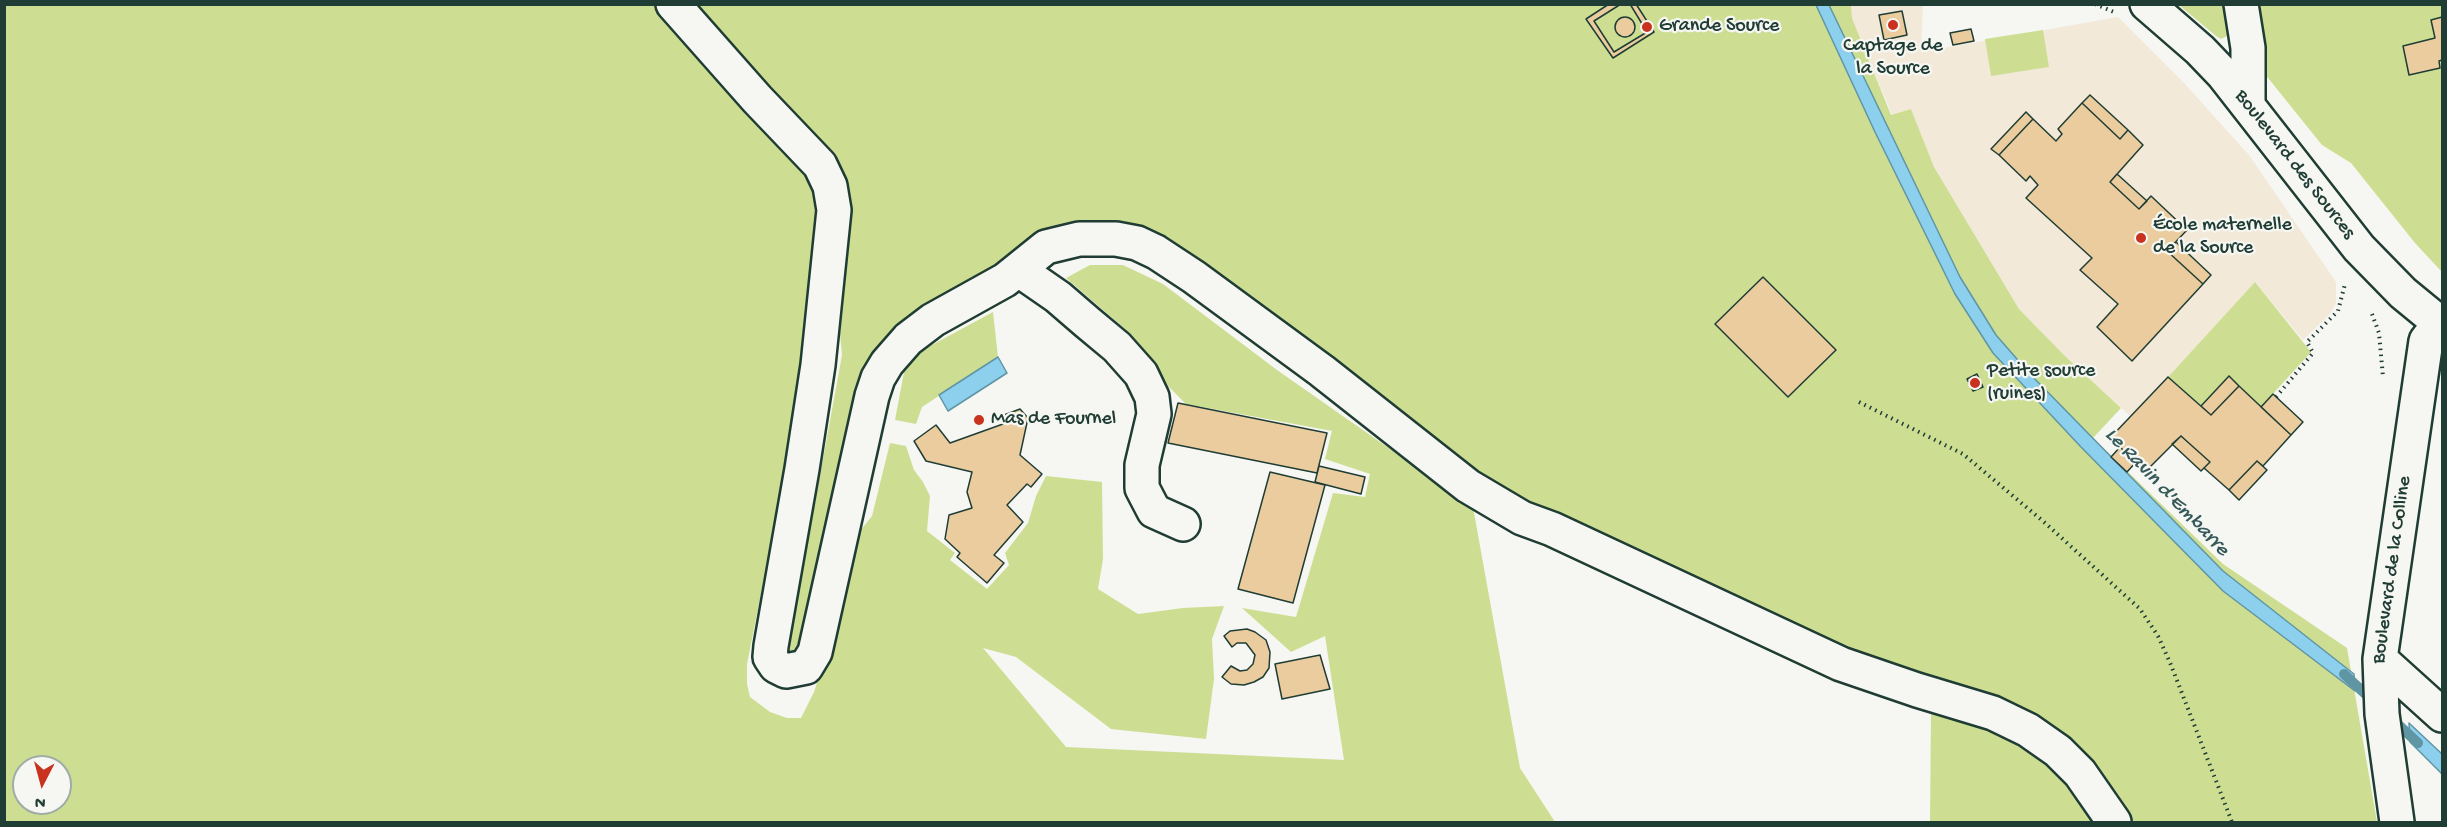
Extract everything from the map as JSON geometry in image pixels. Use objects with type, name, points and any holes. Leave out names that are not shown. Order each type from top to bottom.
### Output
[{"type":"street","points":[[673,4],[757,99],[820,165],[830,186],[834,210],[818,365],[771,646],[770,657],[776,666],[786,671],[806,667],[815,652],[872,396],[878,378],[887,363],[908,339],[933,320],[1020,270],[1047,247],[1078,239],[1116,239],[1137,243],[1156,252],[1194,277],[1322,371],[1468,486],[1522,518],[1841,663],[1917,690],[1993,713],[2028,730],[2058,751],[2080,774],[2114,822]]},
{"type":"street","name":"Boulevard des Sources","points":[[2147,4],[2169,15],[2200,50],[2236,68],[2248,105],[2359,248],[2403,293],[2441,324]]},
{"type":"street","points":[[2236,68],[2247,33],[2241,4]]},
{"type":"street","points":[[1020,270],[1058,297],[1117,347],[1140,374],[1152,396],[1154,414],[1142,465],[1142,488],[1154,511],[1183,524]]},
{"type":"street","name":"Boulevard de la Colline","points":[[2397,822],[2386,753],[2379,667],[2426,341],[2441,324]]},
{"type":"street","points":[[2379,667],[2442,714]]},
{"type":"path","points":[[2276,397],[2313,352],[2307,342],[2338,311],[2345,284]]},
{"type":"path","points":[[1859,402],[1963,454],[2044,522],[2139,609],[2158,636],[2232,822]]},
{"type":"shaded area","name":"École maternelle de la Source","points":[[1851,5],[1923,5],[1921,52],[2118,17],[2184,83],[2249,155],[2336,282],[2336,303],[2330,314],[2303,340],[2255,282],[2131,417],[2065,356],[2019,309],[1934,167],[1911,109],[1892,115],[1852,18]]},
{"type":"green space","points":[[5,4],[664,5],[808,175],[817,192],[821,213],[804,378],[747,664],[747,684],[750,697],[770,712],[787,718],[801,718],[814,692],[826,654],[852,541],[872,516],[890,443],[906,446],[914,470],[930,496],[927,531],[955,553],[950,560],[987,589],[1009,565],[1005,553],[1028,523],[1036,496],[1046,476],[1102,482],[1103,559],[1098,589],[1138,614],[1183,608],[1224,606],[1212,639],[1214,679],[1206,739],[1111,729],[1016,657],[983,648],[1066,747],[1344,760],[1325,636],[1291,652],[1242,608],[1296,617],[1333,493],[1365,497],[1370,474],[1325,459],[1332,431],[1186,404],[1169,387],[1125,329],[1066,278],[1090,265],[1123,265],[1163,284],[1277,370],[1473,507],[1520,768],[1555,822],[5,822]]},
{"type":"green space","points":[[687,5],[1851,5],[1852,18],[1891,115],[1911,109],[1934,167],[2019,309],[2121,408],[2093,438],[2223,564],[2347,648],[2377,822],[2124,822],[2080,761],[1535,507],[1473,474],[1121,227],[913,325],[804,641],[796,653],[791,655],[785,653],[786,625],[815,503],[842,355],[840,334],[847,253],[845,215]]},
{"type":"green space","points":[[2179,5],[2224,5],[2230,30],[2227,36],[2221,39],[2216,36]]},
{"type":"green space","points":[[2255,5],[2442,5],[2442,272],[2415,243],[2351,163],[2322,145],[2260,68]]},
{"type":"green space","points":[[2043,30],[2049,67],[1991,76],[1985,39]]},
{"type":"green space","points":[[2255,282],[2311,352],[2261,407],[2229,377],[2201,406],[2168,377]]},
{"type":"green space","points":[[993,312],[998,357],[922,407],[916,424],[895,420],[904,372],[913,359],[930,346]]},
{"type":"green space","points":[[1931,711],[1992,724],[2057,765],[2100,822],[1930,822]]},
{"type":"water","points":[[1816,5],[1829,5],[1960,277],[1996,335],[2030,374],[2223,571],[2354,674],[2355,691],[2223,591],[2081,447],[1993,353],[1955,294],[1875,132]]},
{"type":"water","points":[[998,357],[1007,373],[948,411],[939,395]]},
{"type":"water","points":[[2409,723],[2442,754],[2442,774],[2410,742]]},
{"type":"building","name":"Grande Source","points":[[1609,4],[1621,4],[1594,21],[1614,52],[1647,32],[1630,4],[1636,4],[1654,32],[1613,58],[1586,19]]},
{"type":"building","name":"Captage de la Source","points":[[1902,11],[1907,35],[1884,40],[1879,15]]},
{"type":"building","points":[[1625,17],[1632,20],[1635,27],[1632,34],[1625,37],[1618,34],[1615,27],[1618,20]]},
{"type":"building","points":[[2442,17],[2440,68],[2409,75],[2403,46],[2435,38],[2431,20]]},
{"type":"building","points":[[1971,29],[1974,41],[1953,45],[1950,33]]},
{"type":"building","points":[[2090,95],[2128,130],[2120,139],[2082,103]]},
{"type":"building","points":[[2082,103],[2120,139],[2128,130],[2143,145],[2110,182],[2139,209],[2151,196],[2187,230],[2167,251],[2203,284],[2132,361],[2097,327],[2118,304],[2080,270],[2092,258],[2026,198],[2038,185],[2030,176],[2026,181],[1999,155],[2033,119],[2056,141],[2062,134],[2058,129]]},
{"type":"building","points":[[2026,112],[2033,119],[1999,155],[1991,149]]},
{"type":"building","points":[[2117,174],[2147,201],[2139,209],[2110,182]]},
{"type":"building","points":[[2176,242],[2211,275],[2203,284],[2167,251]]},
{"type":"building","points":[[1763,277],[1836,350],[1788,397],[1715,324]]},
{"type":"building","name":"Petite source (ruines)","points":[[1977,374],[1983,387],[1973,391],[1967,379]]},
{"type":"building","points":[[2229,376],[2239,386],[2211,415],[2201,406]]},
{"type":"building","points":[[2168,377],[2211,415],[2239,386],[2291,435],[2263,466],[2257,461],[2229,490],[2204,468],[2210,462],[2181,436],[2146,471],[2110,438]]},
{"type":"building","points":[[2273,394],[2303,422],[2291,435],[2261,407]]},
{"type":"building","points":[[1178,403],[1327,433],[1317,473],[1168,443]]},
{"type":"building","points":[[1020,409],[1028,418],[1020,455],[1042,474],[1031,487],[1027,484],[1007,505],[1023,522],[994,555],[1004,563],[987,583],[957,557],[960,553],[945,539],[949,515],[972,508],[967,492],[972,472],[926,461],[914,441],[936,425],[950,443],[1003,424],[1004,415]]},
{"type":"building","points":[[2181,436],[2210,462],[2201,471],[2172,444]]},
{"type":"building","points":[[2120,447],[2136,462],[2127,472],[2111,457]]},
{"type":"building","points":[[2257,461],[2267,470],[2239,500],[2229,490]]},
{"type":"building","points":[[1319,466],[1365,477],[1361,494],[1315,482]]},
{"type":"building","points":[[1270,472],[1325,485],[1293,603],[1238,589]]},
{"type":"building","points":[[1247,629],[1266,640],[1270,652],[1269,668],[1263,677],[1254,682],[1244,685],[1231,684],[1222,677],[1231,666],[1240,671],[1247,670],[1253,664],[1255,655],[1246,643],[1237,643],[1232,647],[1224,636],[1230,631]]},
{"type":"building","points":[[1320,655],[1330,689],[1282,699],[1275,664]]},
{"type":"waterway","name":"Le Ravin d'Embarre","points":[[2344,674],[2374,702]]},
{"type":"waterway","name":"Le Ravin d'Embarre","points":[[2390,717],[2418,743]]},
{"type":"place","name":"Captage de la Source","points":[[1893,25]]},
{"type":"place","name":"Grande Source","points":[[1647,27]]},
{"type":"place","name":"École maternelle de la Source","points":[[2141,238]]},
{"type":"place","name":"Petite source (ruines)","points":[[1975,383]]},
{"type":"place","name":"Mas de Fournel","points":[[979,420]]}]
